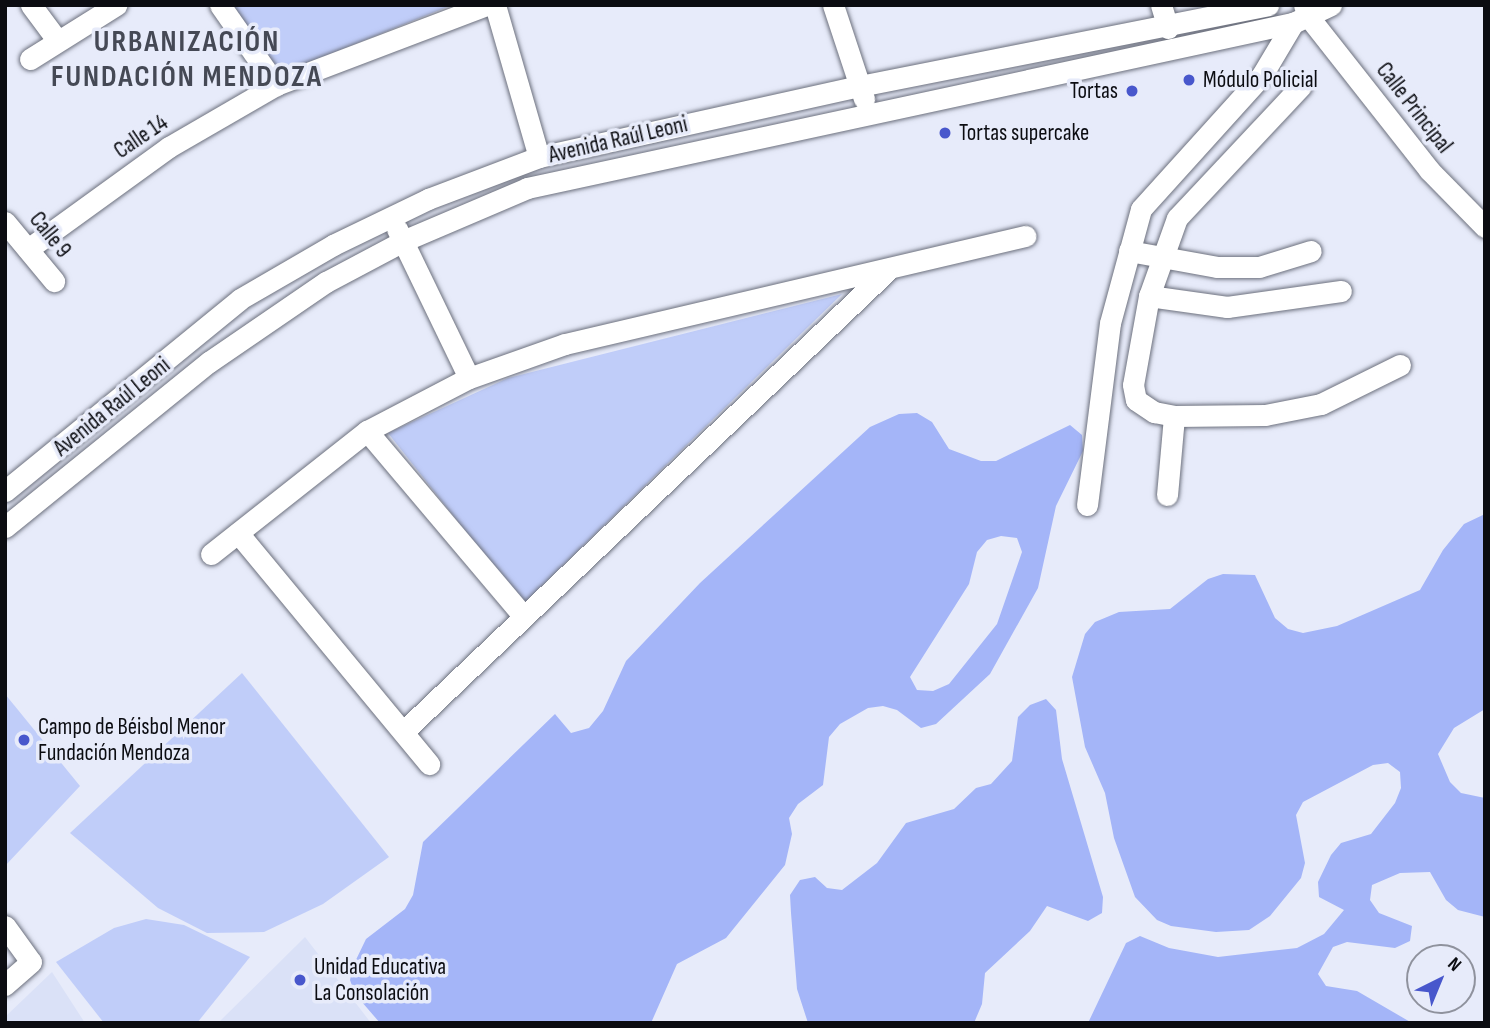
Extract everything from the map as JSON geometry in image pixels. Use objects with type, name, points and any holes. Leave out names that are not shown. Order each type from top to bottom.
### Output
[{"type":"street","points":[[31,5],[57,40]]},
{"type":"street","points":[[30,59],[117,5]]},
{"type":"street","points":[[220,5],[276,85]]},
{"type":"street","name":"Calle 14","points":[[28,249],[169,147],[276,85],[487,5]]},
{"type":"street","points":[[495,5],[539,157]]},
{"type":"street","points":[[833,5],[869,115]]},
{"type":"street","points":[[1161,5],[1168,28]]},
{"type":"street","name":"Avenida Raúl Leoni","points":[[6,490],[240,299],[390,216],[539,157],[860,86],[1168,28],[1268,5]]},
{"type":"street","name":"Avenida Raúl Leoni","points":[[5,527],[209,362],[326,282],[403,241],[527,188],[869,115],[1302,15],[1331,5]]},
{"type":"street","points":[[1087,505],[1110,323],[1141,209],[1262,75],[1302,15]]},
{"type":"street","name":"Calle Principal","points":[[1302,15],[1429,170],[1485,227]]},
{"type":"street","points":[[1301,86],[1185,207],[1162,256],[1149,296],[1133,385],[1136,400],[1154,412],[1174,416],[1265,415],[1321,404],[1400,365]]},
{"type":"street","points":[[390,216],[468,378]]},
{"type":"street","name":"Calle 9","points":[[5,222],[54,281]]},
{"type":"street","points":[[211,554],[367,431],[468,378],[565,344],[1026,236]]},
{"type":"street","points":[[1129,251],[1217,267],[1259,267],[1311,251]]},
{"type":"street","points":[[403,732],[890,269]]},
{"type":"street","points":[[1149,296],[1227,307],[1340,291]]},
{"type":"street","points":[[1167,495],[1174,416]]},
{"type":"street","points":[[367,431],[524,617]]},
{"type":"street","points":[[6,490],[25,512]]},
{"type":"street","points":[[238,533],[429,764]]},
{"type":"street","points":[[5,926],[31,962],[5,985]]},
{"type":"shaded area","points":[[229,5],[452,5],[278,75]]},
{"type":"shaded area","points":[[842,294],[523,604],[388,433],[508,378]]},
{"type":"shaded area","points":[[917,413],[932,422],[949,449],[981,461],[996,461],[1070,425],[1082,435],[1083,451],[1056,506],[1038,588],[990,674],[936,724],[921,728],[897,710],[883,706],[868,708],[840,724],[829,737],[823,785],[798,804],[789,818],[792,834],[785,865],[726,938],[677,964],[651,1023],[380,1023],[355,994],[350,980],[353,966],[366,939],[405,909],[413,895],[423,842],[555,714],[571,733],[589,728],[603,711],[626,661],[700,583],[870,427],[899,414]],"holes":[[[1001,536],[1017,538],[1022,552],[997,624],[949,684],[933,691],[917,690],[910,677],[969,584],[977,552],[987,540]]]},
{"type":"shaded area","points":[[1485,514],[1485,709],[1454,728],[1438,754],[1450,782],[1461,793],[1485,798],[1485,917],[1458,910],[1446,900],[1430,872],[1400,873],[1372,885],[1370,900],[1379,913],[1412,926],[1410,941],[1395,948],[1347,942],[1333,947],[1318,974],[1326,986],[1357,991],[1412,1023],[1088,1023],[1126,943],[1140,936],[1169,948],[1218,957],[1297,948],[1324,934],[1344,910],[1319,897],[1318,882],[1331,855],[1341,843],[1371,834],[1395,803],[1401,788],[1400,772],[1388,763],[1373,765],[1303,802],[1296,815],[1305,863],[1301,878],[1270,916],[1249,930],[1216,932],[1171,926],[1157,920],[1135,897],[1114,838],[1105,793],[1085,747],[1072,677],[1085,634],[1095,622],[1119,612],[1170,609],[1208,579],[1223,574],[1255,575],[1275,618],[1288,629],[1303,633],[1337,626],[1420,590],[1443,550],[1464,524]]},
{"type":"shaded area","points":[[242,673],[389,857],[323,904],[264,932],[207,933],[158,908],[70,833]]},
{"type":"shaded area","name":"Campo de Béisbol Menor Fundación Mendoza","points":[[5,694],[80,786],[5,866]]},
{"type":"shaded area","points":[[1046,699],[1056,710],[1062,759],[1103,897],[1102,913],[1088,921],[1047,906],[1030,931],[985,973],[982,1004],[974,1023],[808,1023],[797,989],[791,913],[790,895],[800,880],[815,877],[827,888],[842,890],[877,863],[906,823],[954,809],[976,788],[991,784],[1012,761],[1018,717],[1030,705]]},
{"type":"shaded area","points":[[146,919],[184,925],[250,957],[197,1023],[104,1023],[56,962],[114,928]]},
{"type":"shaded area","name":"Unidad Educativa La Consolación","points":[[305,937],[371,1023],[218,1023]]},
{"type":"shaded area","points":[[52,972],[85,1023],[5,1023],[5,1017]]},
{"type":"place","name":"Módulo Policial","points":[[1189,80]]},
{"type":"place","name":"Tortas","points":[[1132,91]]},
{"type":"place","name":"Tortas supercake","points":[[945,133]]},
{"type":"place","name":"Campo de Béisbol Menor Fundación Mendoza","points":[[24,740]]},
{"type":"place","name":"Unidad Educativa La Consolación","points":[[300,980]]},
{"type":"district","name":"URBANIZACIÓN FUNDACIÓN MENDOZA","points":[[187,59]]}]
